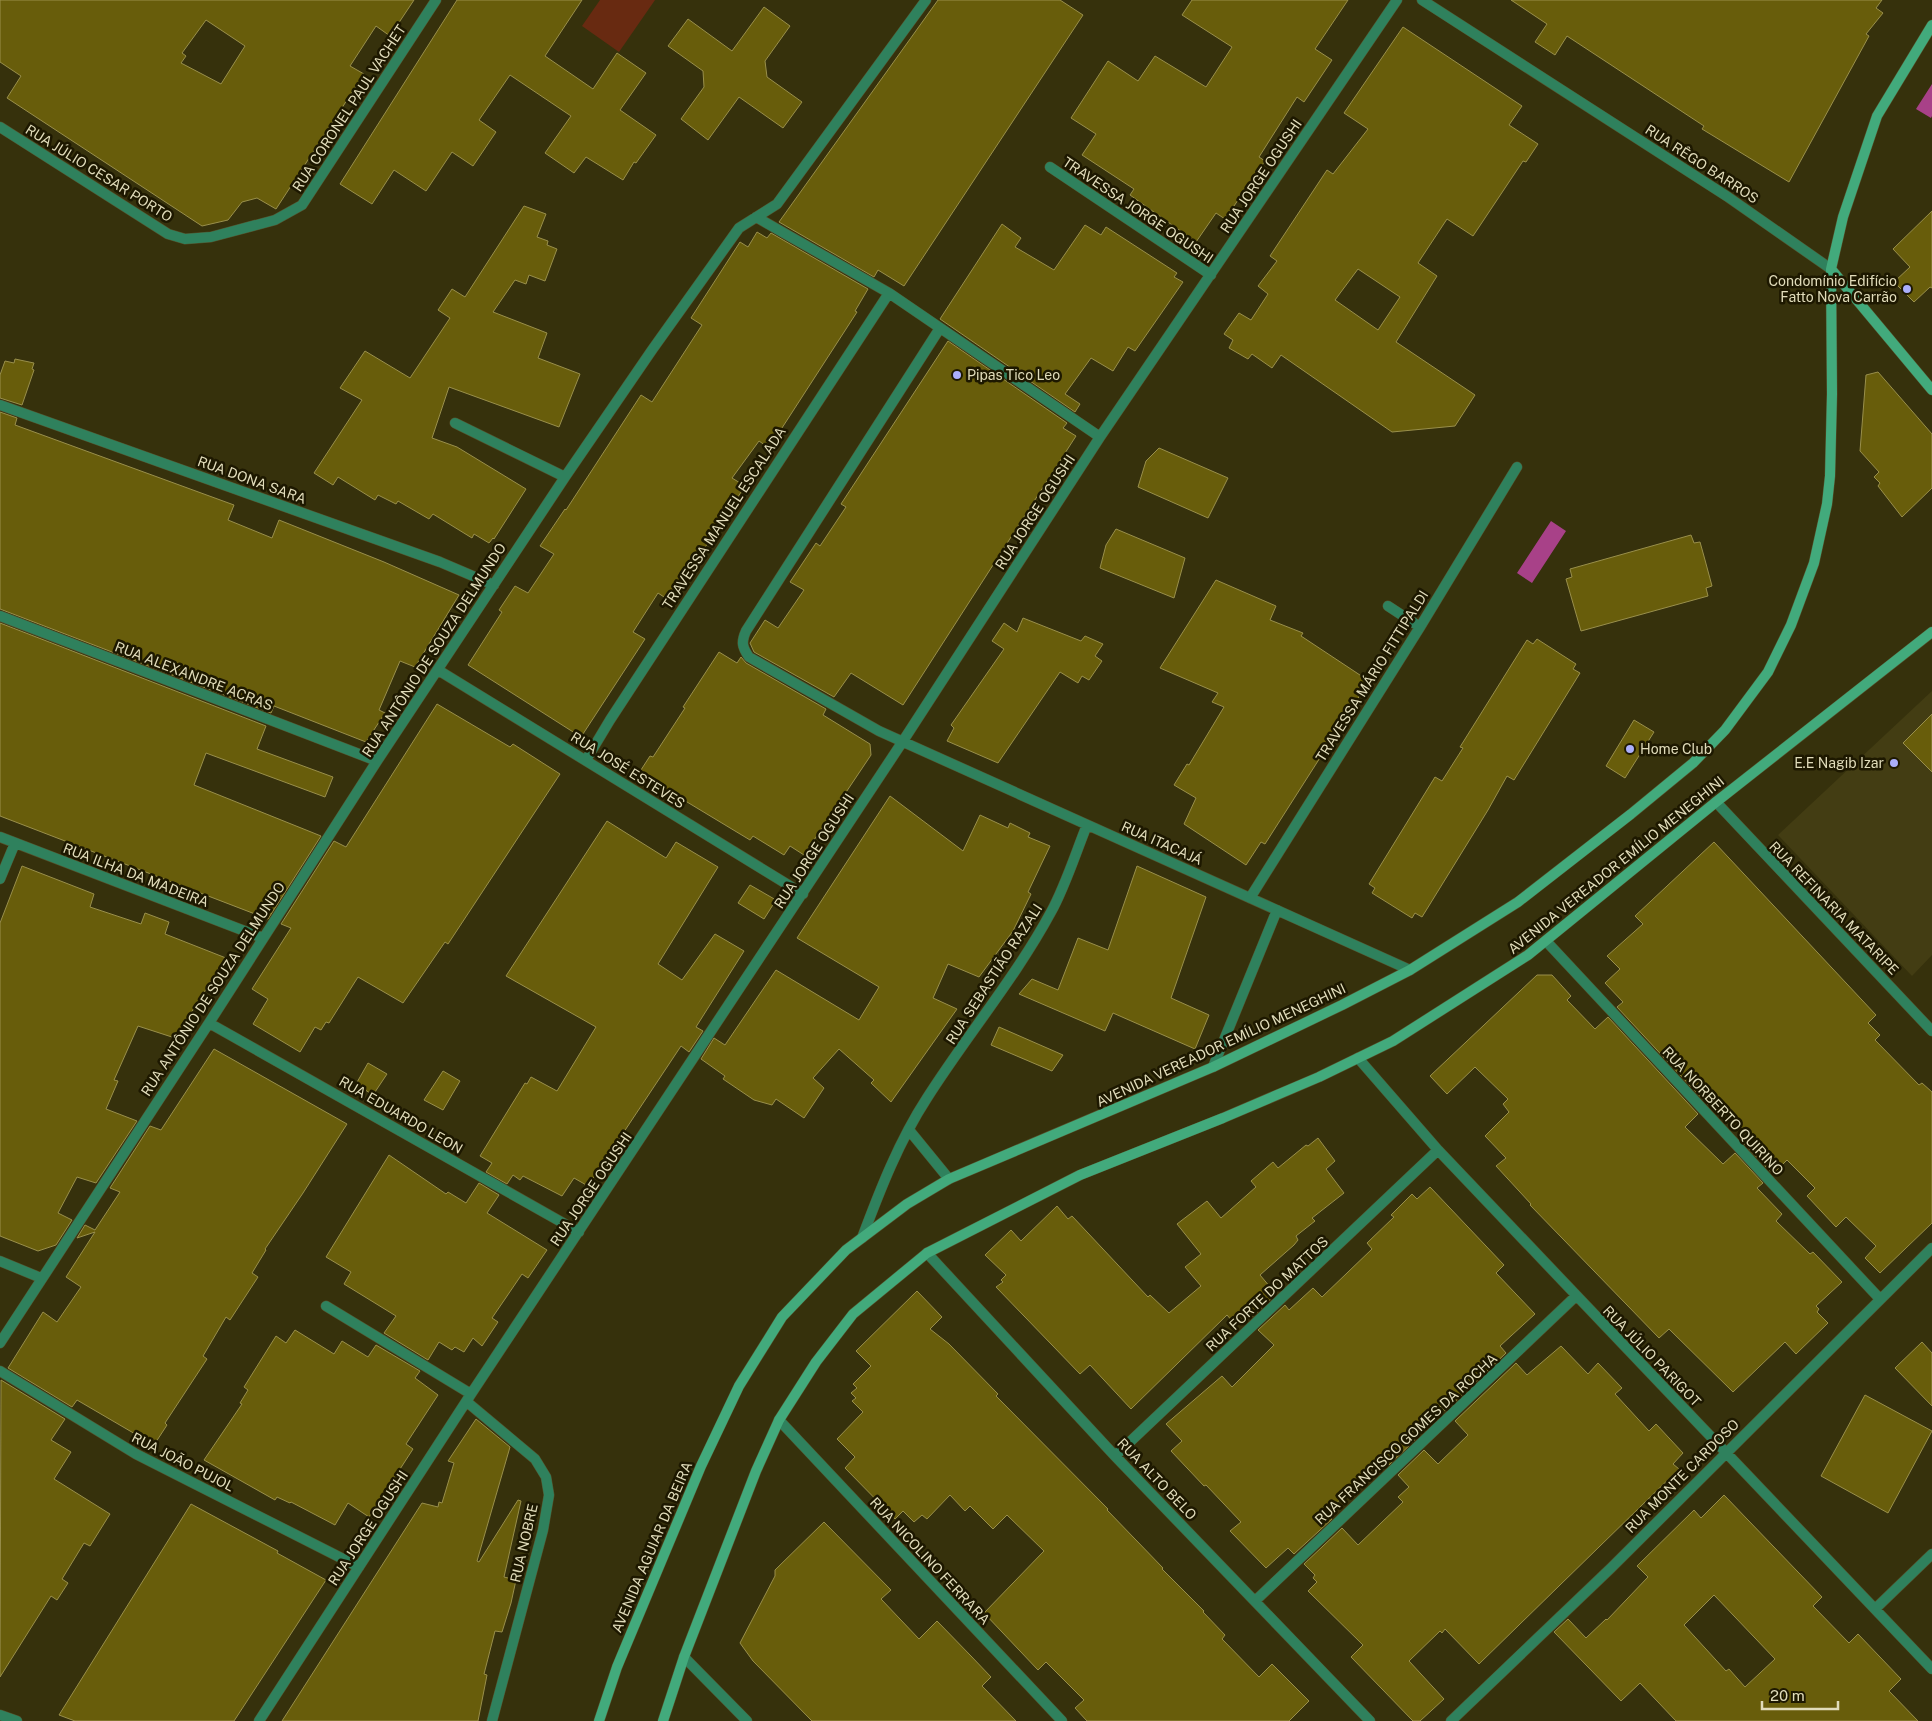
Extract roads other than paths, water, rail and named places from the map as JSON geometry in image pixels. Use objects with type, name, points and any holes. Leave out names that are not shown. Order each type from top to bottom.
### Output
[{"type":"main road","name":"AVENIDA VEREADOR EMÍLIO MENEGHINI","points":[[739,1386],[782,1317],[846,1250],[907,1204],[949,1179],[1213,1066],[1342,1005],[1410,970],[1518,902],[1693,763],[1725,730],[1768,672],[1791,625],[1814,563],[1827,504],[1830,476],[1832,394],[1831,269],[1843,217],[1877,116],[1932,25]]},
{"type":"main road","name":"RUA RÊGO BARROS","points":[[1831,269],[1932,390]]},
{"type":"main road","name":"AVENIDA VEREADOR EMÍLIO MENEGHINI","points":[[779,1420],[816,1362],[853,1314],[927,1253],[1080,1175],[1320,1078],[1392,1041],[1528,955],[1716,802],[1932,632]]},
{"type":"main road","name":"AVENIDA AGUIAR DA BEIRA","points":[[598,1721],[617,1667],[701,1466],[739,1386]]},
{"type":"main road","points":[[663,1721],[684,1657],[756,1471],[779,1420]]},
{"type":"street","name":"RUA CORONEL PAUL VACHET","points":[[185,239],[210,237],[244,230],[275,220],[302,206],[436,0]]},
{"type":"street","name":"RUA ANTÔNIO DE SOUZA DELMUNDO","points":[[0,1343],[377,761],[565,477],[739,228],[777,204],[926,0]]},
{"type":"street","name":"RUA JORGE OGUSHI","points":[[259,1721],[469,1398],[803,894],[1100,437],[1397,0]]},
{"type":"street","name":"RUA RÊGO BARROS","points":[[1422,0],[1728,197],[1831,269]]},
{"type":"street","name":"RUA JÚLIO CESAR PORTO","points":[[0,127],[168,234],[185,239]]},
{"type":"street","name":"TRAVESSA JORGE OGUSHI","points":[[1050,167],[1211,276]]},
{"type":"street","points":[[756,217],[889,293],[1100,437]]},
{"type":"street","name":"TRAVESSA MANUEL ESCALADA","points":[[586,760],[610,720],[889,293]]},
{"type":"street","name":"RUA ITACAJÁ","points":[[940,328],[742,638],[742,647],[749,657],[879,731],[1410,970]]},
{"type":"street","name":"RUA DONA SARA","points":[[0,406],[431,559],[494,585]]},
{"type":"street","points":[[455,424],[565,477]]},
{"type":"street","name":"TRAVESSA MÁRIO FITTIPALDI","points":[[1250,898],[1420,627],[1516,467]]},
{"type":"street","points":[[1388,606],[1420,627]]},
{"type":"street","name":"RUA ALEXANDRE ACRAS","points":[[0,616],[377,761]]},
{"type":"street","name":"RUA JOSÉ ESTEVES","points":[[438,670],[803,894]]},
{"type":"street","name":"RUA REFINARIA MATARIPE","points":[[1716,802],[1932,1031]]},
{"type":"street","name":"RUA SEBASTIÃO RAZALI","points":[[862,1238],[885,1177],[926,1099],[1052,911],[1087,825]]},
{"type":"street","name":"RUA ILHA DA MADEIRA","points":[[0,837],[263,938]]},
{"type":"street","points":[[0,879],[15,843]]},
{"type":"street","points":[[1213,1066],[1277,910]]},
{"type":"street","name":"RUA NORBERTO QUIRINO","points":[[1546,941],[1880,1299]]},
{"type":"street","name":"RUA EDUARDO LEON","points":[[209,1023],[579,1232]]},
{"type":"street","name":"RUA JÚLIO PARIGOT","points":[[1358,1058],[1438,1150],[1932,1669]]},
{"type":"street","points":[[909,1130],[949,1179]]},
{"type":"street","name":"RUA FORTE DO MATTOS","points":[[1115,1456],[1438,1150]]},
{"type":"street","name":"RUA MONTE CARDOSO","points":[[1451,1721],[1611,1568],[1932,1248]]},
{"type":"street","name":"RUA ALTO BELO","points":[[927,1253],[1115,1456],[1370,1721]]},
{"type":"street","points":[[0,1261],[41,1278]]},
{"type":"street","name":"RUA FRANCISCO GOMES DA ROCHA","points":[[1255,1601],[1576,1296]]},
{"type":"street","name":"RUA NOBRE","points":[[326,1306],[469,1398],[535,1459],[546,1477],[549,1495],[543,1530],[492,1721]]},
{"type":"street","name":"RUA JOÃO PUJOL","points":[[0,1371],[136,1454],[359,1567]]},
{"type":"street","name":"RUA NICOLINO FERRARA","points":[[779,1420],[1062,1721]]},
{"type":"street","points":[[1875,1609],[1932,1554]]},
{"type":"street","points":[[684,1657],[747,1721]]},
{"type":"street","points":[[0,1715],[17,1721]]},
{"type":"place","name":"Condomínio Edifício Fatto Nova Carrão","points":[[1907,289]]},
{"type":"place","name":"Pipas Tico Leo","points":[[957,375]]},
{"type":"place","name":"Home Club","points":[[1630,749]]},
{"type":"place","name":"E.E Nagib Izar","points":[[1894,763]]}]
